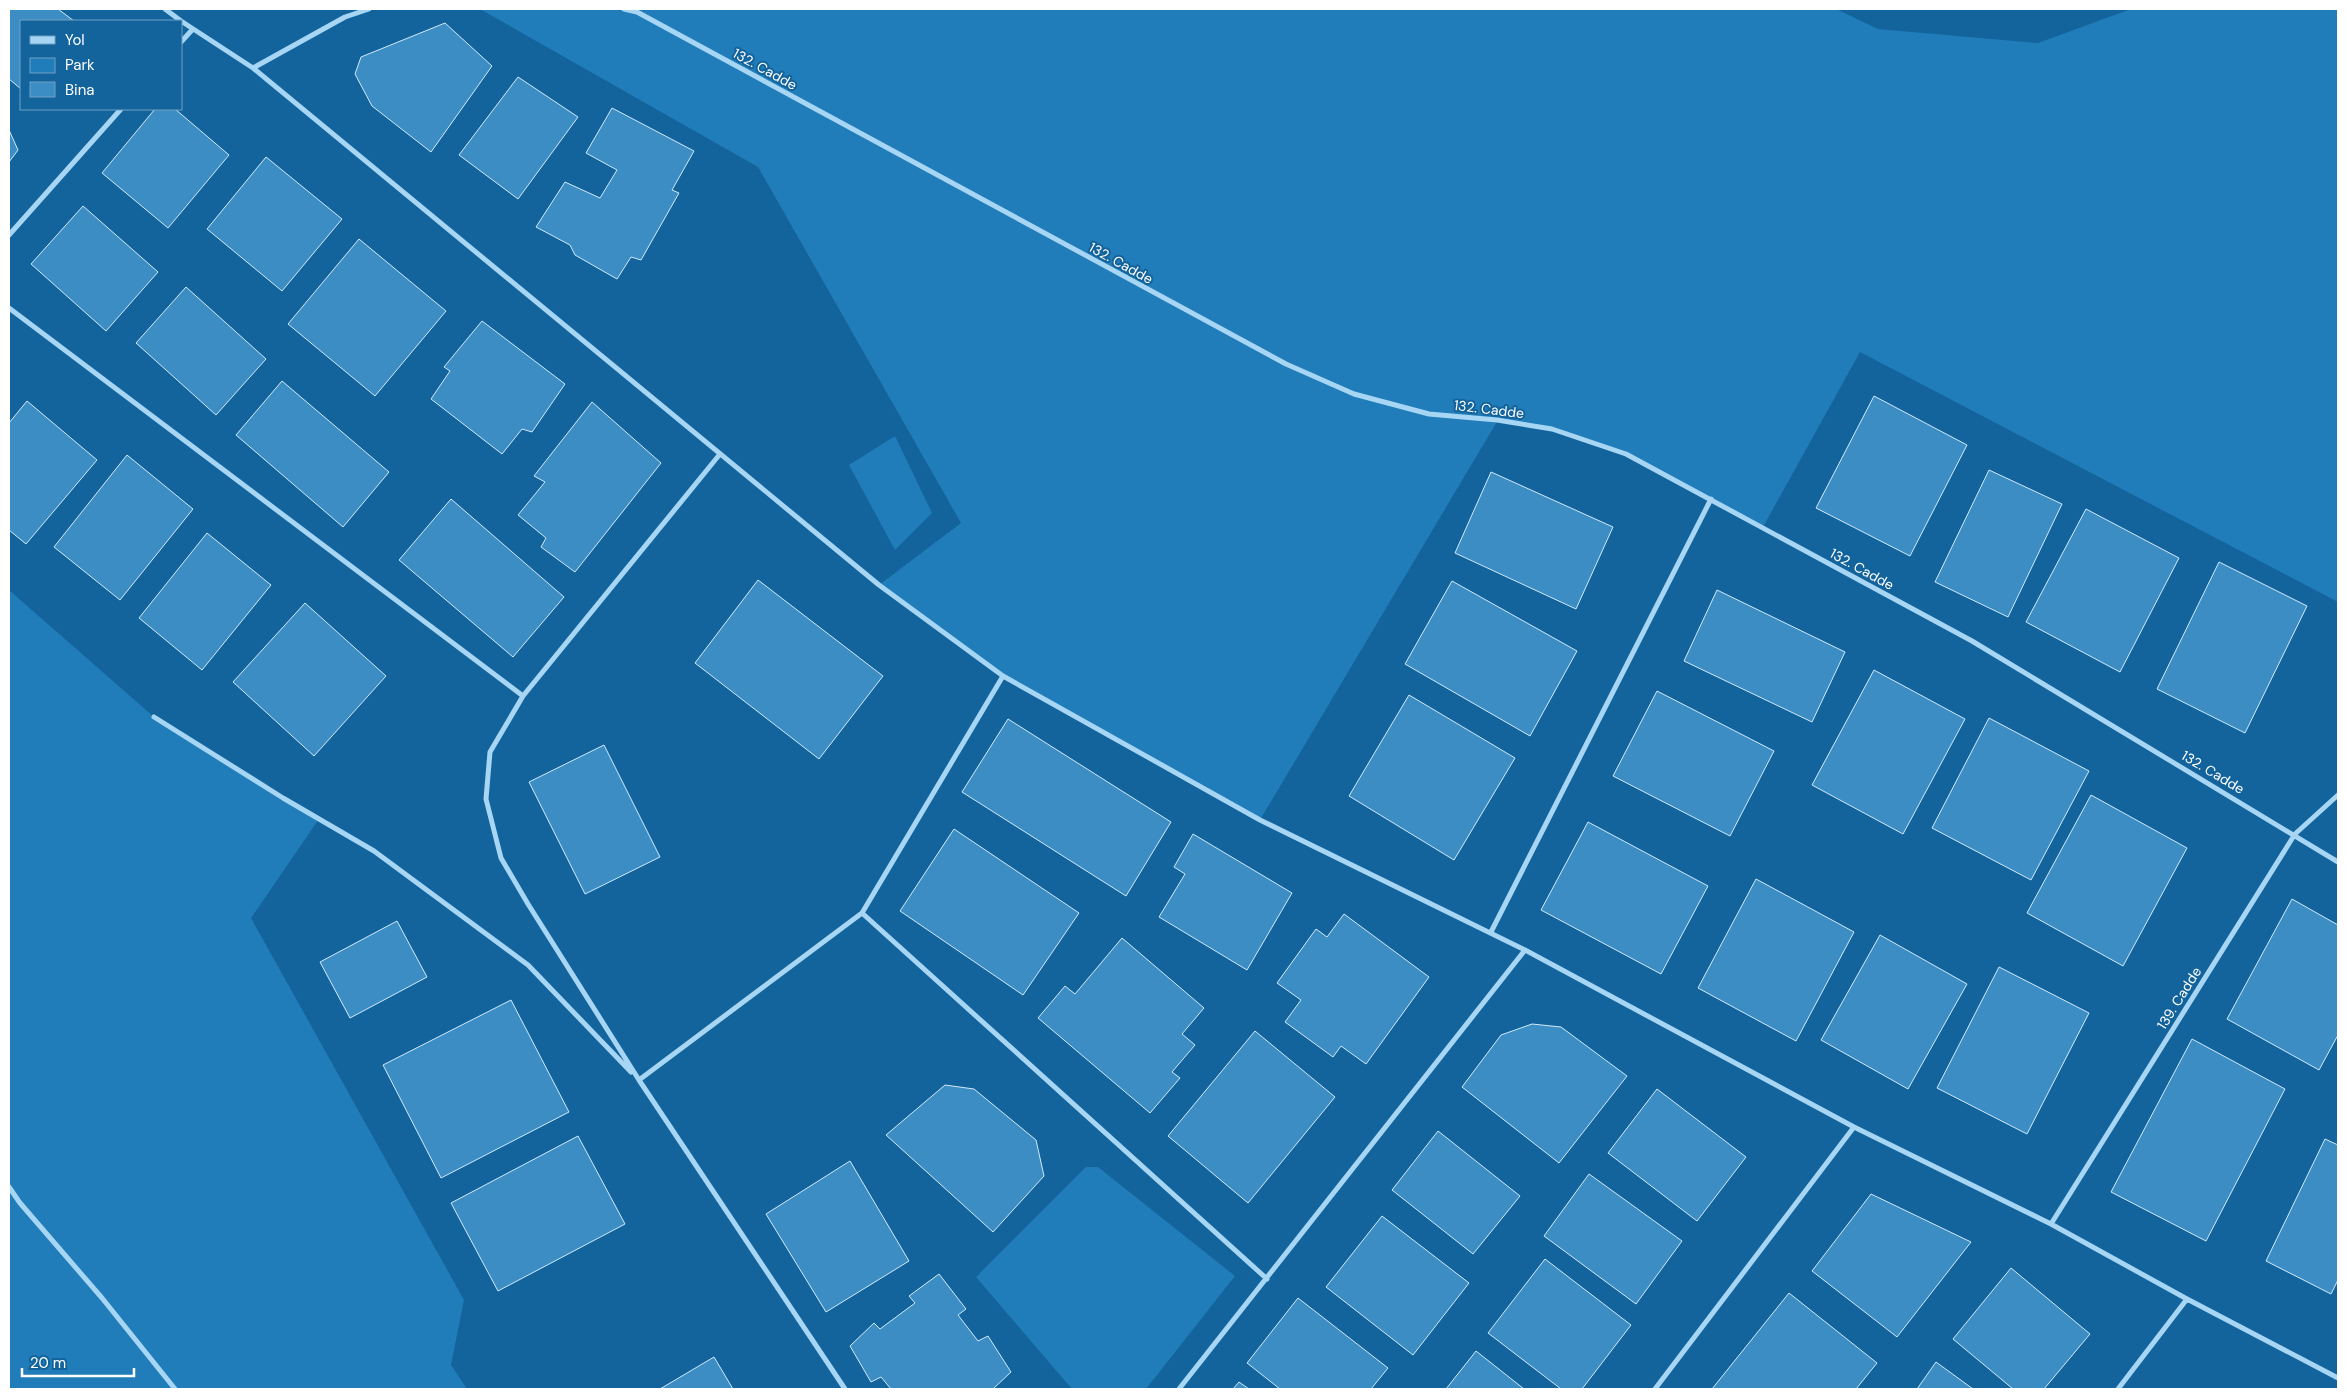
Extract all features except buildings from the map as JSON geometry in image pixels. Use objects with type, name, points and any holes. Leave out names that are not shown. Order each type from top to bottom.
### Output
[{"type":"street","points":[[165,9],[180,20]]},
{"type":"street","points":[[253,68],[345,17],[369,9]]},
{"type":"street","name":"132. Cadde","points":[[624,9],[637,12],[1286,364],[1354,394],[1429,414],[1497,420],[1552,429],[1626,454],[1711,498],[1972,641],[2295,834],[2338,862]]},
{"type":"street","points":[[182,22],[253,68],[879,585],[1003,676],[1260,820],[1525,950],[1854,1127],[2052,1224],[2186,1299],[2338,1378]]},
{"type":"street","points":[[182,41],[192,30]]},
{"type":"street","points":[[9,235],[120,110]]},
{"type":"street","points":[[9,308],[522,696]]},
{"type":"street","points":[[720,454],[522,696],[490,752],[486,799],[501,858],[639,1080],[845,1389]]},
{"type":"street","points":[[1490,932],[1711,498]]},
{"type":"street","points":[[639,1080],[862,913],[1003,676]]},
{"type":"street","points":[[154,718],[283,798],[374,851],[528,965],[639,1080]]},
{"type":"street","name":"139. Cadde","points":[[2052,1224],[2295,834],[2338,796]]},
{"type":"street","points":[[862,913],[1267,1279]]},
{"type":"street","points":[[1178,1389],[1267,1279],[1525,950]]},
{"type":"street","points":[[1654,1389],[1854,1127]]},
{"type":"street","points":[[9,1187],[20,1203],[102,1298],[175,1389]]},
{"type":"street","points":[[2118,1389],[2186,1299]]},
{"type":"green space","points":[[480,9],[1836,9],[1878,29],[2038,43],[2131,9],[2338,9],[2338,602],[1860,352],[1763,527],[1626,454],[1552,429],[1498,420],[1260,820],[1003,676],[879,585],[961,523],[758,167]]},
{"type":"green space","points":[[895,436],[932,513],[895,550],[849,465]]},
{"type":"green space","points":[[9,590],[154,717],[319,819],[251,918],[464,1300],[451,1365],[467,1389],[9,1389]]},
{"type":"green space","points":[[1086,1167],[1098,1167],[1235,1276],[1146,1389],[1072,1389],[976,1277]]}]
